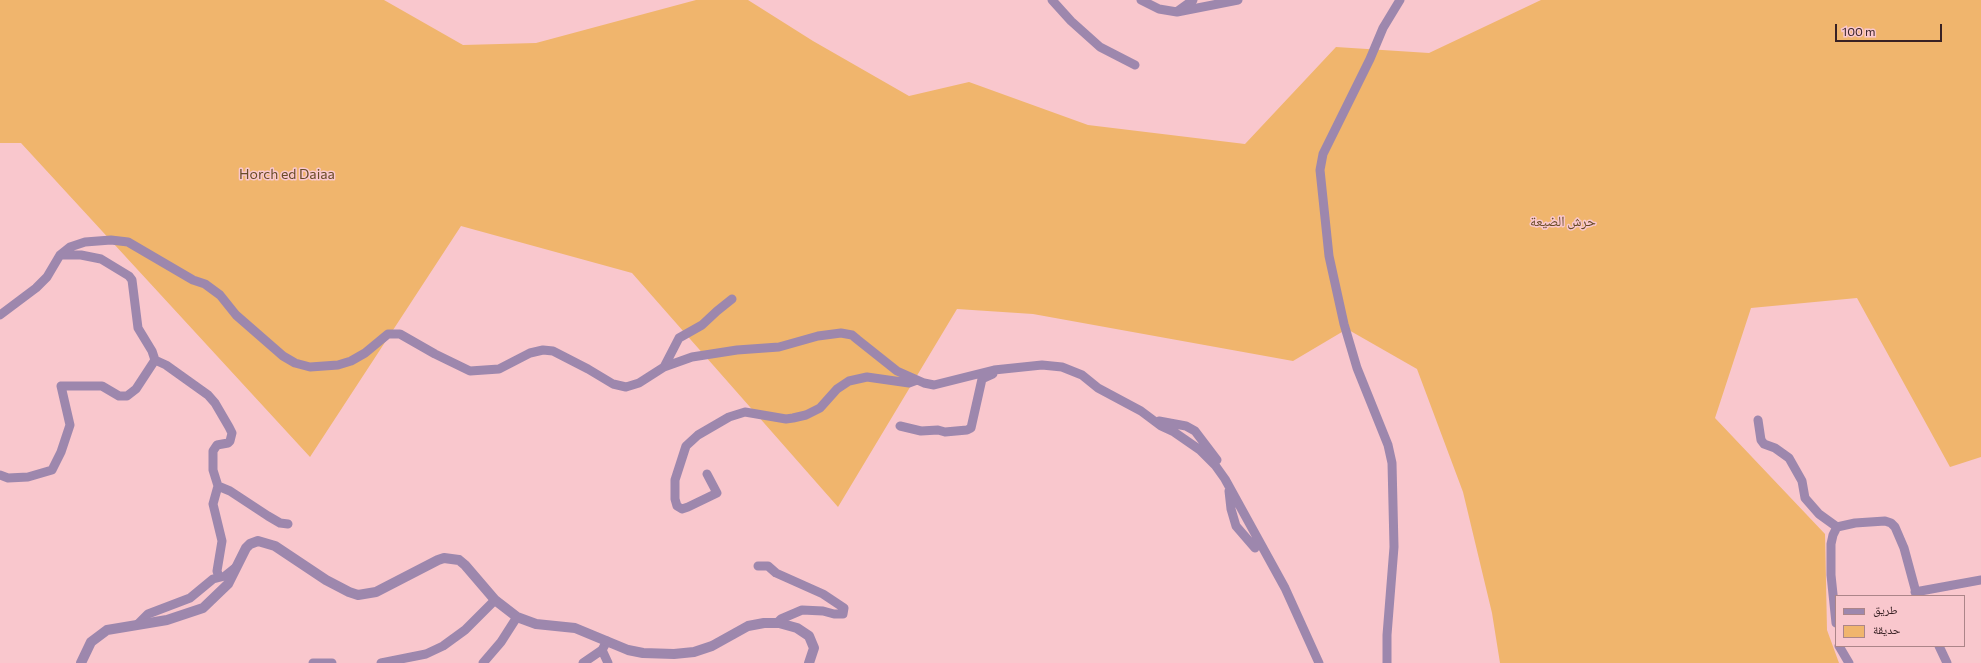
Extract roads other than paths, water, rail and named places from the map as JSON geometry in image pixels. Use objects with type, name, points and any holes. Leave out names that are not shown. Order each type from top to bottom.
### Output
[{"type":"street","points":[[1052,0],[1071,21],[1100,47],[1135,65]]},
{"type":"street","points":[[1141,0],[1159,9],[1177,12],[1238,0]]},
{"type":"street","points":[[1177,12],[1193,0]]},
{"type":"street","points":[[1387,663],[1386,634],[1394,547],[1392,463],[1388,445],[1357,368],[1341,309],[1328,256],[1320,170],[1323,154],[1370,59],[1383,28],[1400,0]]},
{"type":"street","points":[[0,315],[36,288],[47,277],[60,255],[70,247],[86,242],[103,240],[128,242],[193,280],[205,284],[220,295],[236,315],[283,356],[295,363],[310,367],[338,365],[351,361],[365,353],[388,334],[393,333],[405,336],[435,354],[470,371],[499,369],[522,356],[543,350],[553,351],[565,356],[613,384],[619,386],[632,386],[664,367],[692,357],[711,353],[779,347],[818,336],[841,333],[852,335],[896,371],[934,385],[994,370],[1042,365],[1054,366],[1074,371],[1086,377],[1098,388],[1141,411],[1161,426],[1174,432],[1196,447],[1222,473],[1285,588],[1319,663]]},
{"type":"street","points":[[60,255],[81,255],[101,259],[129,276],[132,280],[138,328],[152,351],[155,360],[166,365],[208,395],[215,403],[232,433],[230,441],[228,443],[217,445],[213,452],[213,470],[218,486],[213,504],[222,541],[217,571],[219,577]]},
{"type":"street","points":[[664,367],[679,338],[702,325],[732,299]]},
{"type":"street","points":[[0,475],[8,478],[28,477],[52,470],[61,452],[70,425],[61,386],[102,386],[119,396],[127,396],[136,389],[155,360]]},
{"type":"street","points":[[900,426],[921,431],[944,432],[967,430],[971,428],[982,379],[992,374],[994,370]]},
{"type":"street","points":[[707,474],[717,493],[682,509],[677,506],[675,499],[675,480],[686,446],[698,434],[729,417],[745,412],[786,419],[793,418],[806,415],[820,408],[837,389],[849,381],[867,377],[909,383],[917,380]]},
{"type":"street","points":[[1758,420],[1760,440],[1764,444],[1775,448],[1789,458],[1802,481],[1805,498],[1819,514],[1837,528]]},
{"type":"street","points":[[1228,485],[1231,509],[1236,526],[1255,548]]},
{"type":"street","points":[[218,486],[230,491],[274,519],[288,524]]},
{"type":"street","points":[[1835,612],[1831,567],[1831,544],[1833,535],[1837,528],[1870,521],[1885,521],[1891,523],[1895,527],[1904,548],[1916,594],[1981,580]]},
{"type":"street","points":[[82,662],[91,642],[99,634],[107,630],[175,618],[203,608],[228,584],[250,544],[254,541],[265,542],[284,551],[343,589],[354,594],[363,595],[376,592],[438,560],[454,559],[465,565],[496,600],[517,617],[532,623],[575,628],[643,653],[687,653],[712,646],[748,626],[764,623],[777,623],[797,628],[809,636],[814,648],[809,663]]},
{"type":"street","points":[[138,624],[148,614],[190,598],[219,577],[225,576],[238,565]]},
{"type":"street","points":[[758,566],[768,566],[776,573],[823,594],[844,608],[843,614],[802,610],[781,618],[777,623]]},
{"type":"street","points":[[381,663],[426,654],[443,646],[465,630],[496,600]]},
{"type":"street","points":[[483,663],[501,642],[517,617]]},
{"type":"street","points":[[583,663],[602,650],[607,641]]},
{"type":"street","points":[[1841,647],[1849,663]]},
{"type":"street","points":[[1939,647],[1947,663]]},
{"type":"street","points":[[602,650],[608,663]]},
{"type":"street","points":[[313,663],[332,663]]},
{"type":"park label","name":"Horch ed Daiaa","points":[[287,174]]},
{"type":"park label","name":"حرش الضيعة","points":[[1563,221]]}]
